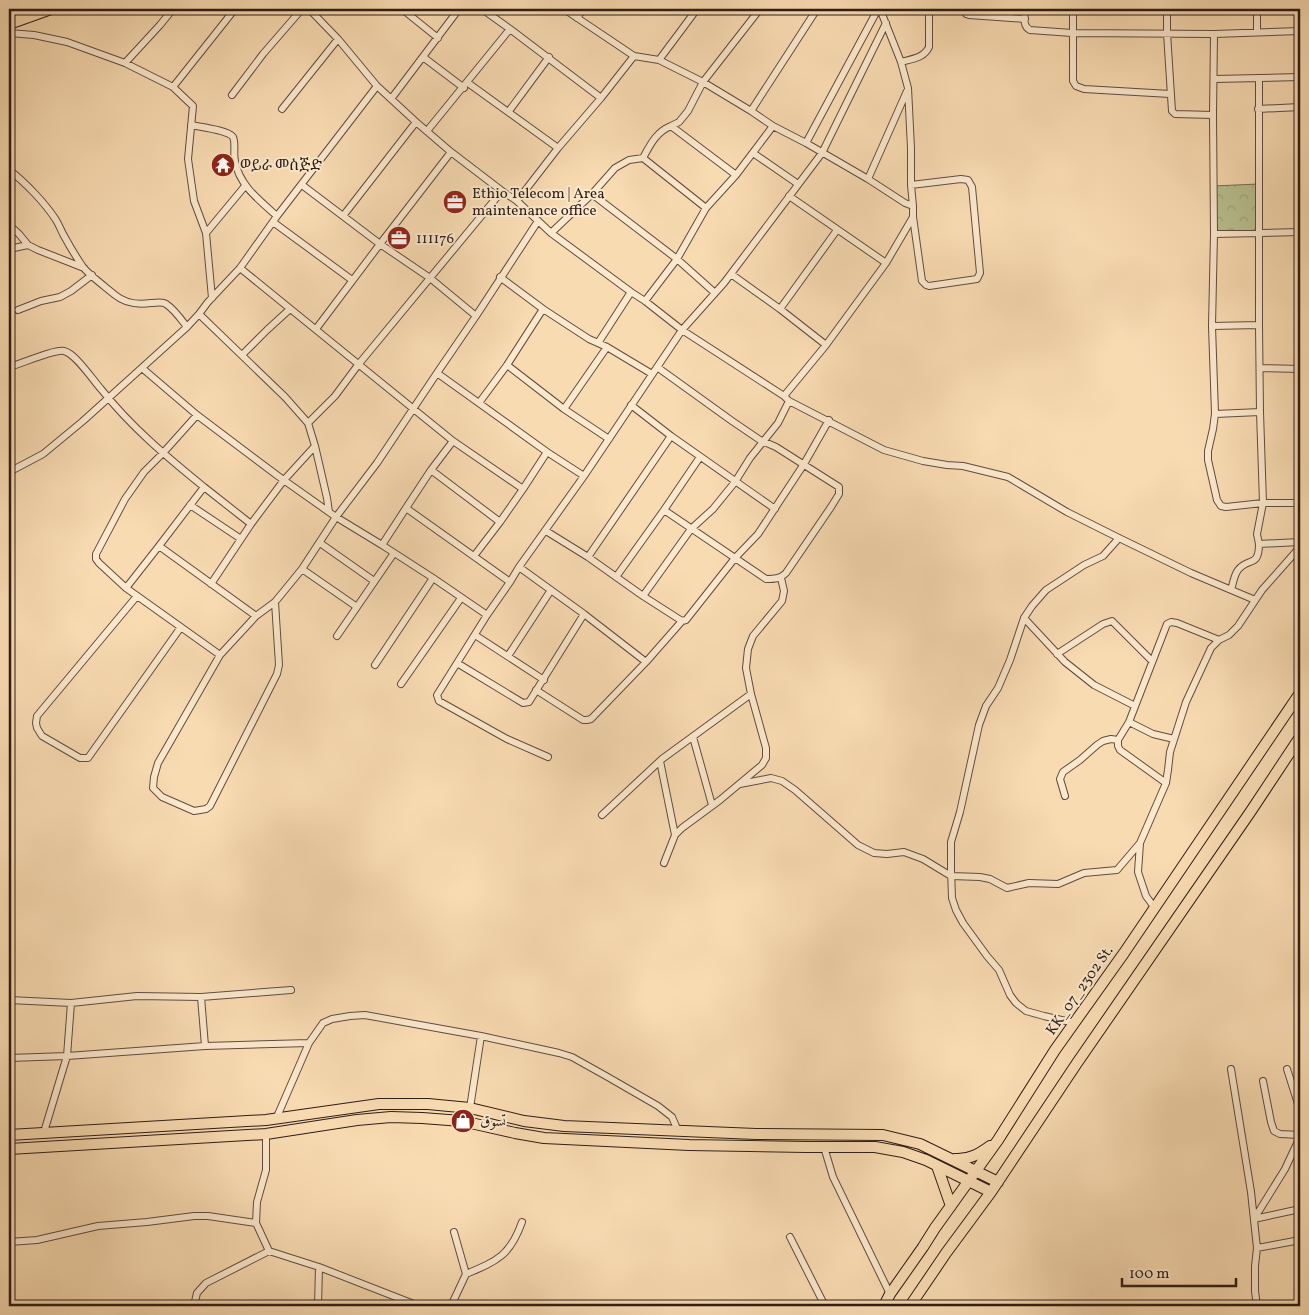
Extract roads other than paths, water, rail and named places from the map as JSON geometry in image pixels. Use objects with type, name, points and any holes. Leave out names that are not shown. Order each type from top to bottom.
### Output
[{"type":"main road","points":[[9,16],[27,9]]},
{"type":"main road","points":[[9,24],[51,9]]},
{"type":"main road","name":"KK_07_2302 St.","points":[[884,1306],[890,1294],[998,1140],[1074,1022],[1124,953],[1300,693]]},
{"type":"main road","points":[[910,1306],[998,1182],[1049,1104],[1300,737]]},
{"type":"main road","points":[[9,1134],[276,1119],[379,1104],[428,1104],[470,1108],[524,1121],[553,1125],[678,1132],[889,1136],[920,1144],[998,1182]]},
{"type":"main road","points":[[9,1149],[266,1134],[357,1120],[391,1117],[422,1118],[462,1121],[544,1138],[689,1145],[875,1147],[904,1152],[926,1160],[991,1192]]},
{"type":"main road","points":[[806,1147],[809,1135]]},
{"type":"main road","points":[[951,1159],[964,1159],[974,1156],[998,1140]]},
{"type":"main road","points":[[937,1166],[951,1206]]},
{"type":"street","points":[[125,63],[173,9]]},
{"type":"street","points":[[173,88],[235,9]]},
{"type":"street","points":[[232,95],[263,54],[302,9]]},
{"type":"street","points":[[309,9],[338,39],[377,86],[451,152],[517,201],[551,232],[682,330],[787,398],[884,450],[923,461],[964,466],[1008,477],[1068,512],[1119,538],[1191,573],[1255,600]]},
{"type":"street","points":[[402,9],[438,38]]},
{"type":"street","points":[[391,99],[459,9]]},
{"type":"street","points":[[482,9],[549,57],[601,98]]},
{"type":"street","points":[[564,9],[634,56],[659,60],[703,82],[773,126],[806,142],[905,203],[913,206]]},
{"type":"street","points":[[577,18],[583,9]]},
{"type":"street","points":[[659,60],[697,9]]},
{"type":"street","points":[[643,158],[657,135],[664,128],[679,122],[688,111],[703,82],[760,9]]},
{"type":"street","points":[[751,111],[817,9]]},
{"type":"street","points":[[879,9],[902,62],[908,88],[911,185],[913,217],[924,283],[929,286],[974,280],[979,277],[972,186],[968,180],[962,179],[911,185]]},
{"type":"street","points":[[806,142],[879,9]]},
{"type":"street","points":[[902,62],[924,55],[927,51],[929,47],[929,9]]},
{"type":"street","points":[[964,9],[966,14],[969,15],[1025,20]]},
{"type":"street","points":[[1026,9],[1025,25],[1030,30],[1072,33],[1214,34],[1300,31]]},
{"type":"street","points":[[1073,9],[1073,81],[1076,86],[1084,89],[1170,94]]},
{"type":"street","points":[[1167,9],[1172,111],[1175,114],[1212,115]]},
{"type":"street","points":[[1257,9],[1257,31]]},
{"type":"street","points":[[548,757],[507,739],[439,700],[437,695],[519,567],[584,476],[682,330],[731,274],[822,152],[886,24]]},
{"type":"street","points":[[427,131],[510,29]]},
{"type":"street","points":[[9,33],[68,42],[125,63],[173,88],[193,106],[188,159],[194,202],[206,233],[212,298]]},
{"type":"street","points":[[1214,34],[1212,326],[1215,414],[1208,460],[1216,500],[1221,506],[1300,503]]},
{"type":"street","points":[[282,109],[338,39]]},
{"type":"street","points":[[517,201],[634,56]]},
{"type":"street","points":[[423,57],[509,111],[558,148]]},
{"type":"street","points":[[509,111],[549,57]]},
{"type":"street","points":[[1214,79],[1300,77]]},
{"type":"street","points":[[1231,590],[1240,568],[1254,561],[1258,556],[1258,534],[1263,503],[1259,325],[1259,78]]},
{"type":"street","points":[[9,472],[43,454],[83,421],[187,327],[240,268],[275,219],[377,86]]},
{"type":"street","points":[[868,179],[908,88]]},
{"type":"street","points":[[1258,109],[1300,107]]},
{"type":"street","points":[[342,216],[416,122]]},
{"type":"street","points":[[192,125],[232,135],[236,167],[245,186],[275,219],[352,280]]},
{"type":"street","points":[[671,126],[736,175]]},
{"type":"street","points":[[645,301],[677,259],[706,208],[754,153],[773,126]]},
{"type":"street","points":[[316,329],[451,152]]},
{"type":"street","points":[[754,153],[798,184]]},
{"type":"street","points":[[551,232],[592,194],[614,168],[629,160],[643,158],[706,208]]},
{"type":"street","points":[[9,170],[32,190],[57,221],[84,268],[114,295],[134,304],[158,302],[166,304],[187,327]]},
{"type":"street","points":[[302,185],[380,244],[430,278],[476,316]]},
{"type":"street","points":[[206,233],[245,186]]},
{"type":"street","points":[[308,423],[335,396],[358,365],[502,191]]},
{"type":"street","points":[[592,194],[677,259],[714,293]]},
{"type":"street","points":[[789,196],[886,263]]},
{"type":"street","points":[[643,596],[691,529],[713,509],[778,423],[787,398],[886,263],[913,217]]},
{"type":"street","points":[[275,602],[279,665],[277,674],[210,806],[206,809],[194,811],[162,797],[153,788],[158,763],[220,655],[256,616],[275,602],[302,569],[336,517],[377,463],[538,221]]},
{"type":"street","points":[[9,225],[28,245],[84,268]]},
{"type":"street","points":[[780,309],[837,230]]},
{"type":"street","points":[[1214,234],[1300,232]]},
{"type":"street","points":[[9,249],[28,245]]},
{"type":"street","points":[[240,268],[454,442],[523,489]]},
{"type":"street","points":[[731,274],[826,345]]},
{"type":"street","points":[[18,310],[41,301],[60,297],[92,275]]},
{"type":"street","points":[[500,277],[543,309],[589,339],[598,342],[652,374]]},
{"type":"street","points":[[598,342],[631,292]]},
{"type":"street","points":[[242,355],[290,309]]},
{"type":"street","points":[[479,403],[507,365],[543,309]]},
{"type":"street","points":[[199,314],[285,397],[308,423],[315,446],[329,512]]},
{"type":"street","points":[[1212,326],[1259,325]]},
{"type":"street","points":[[564,409],[607,347]]},
{"type":"street","points":[[9,367],[61,350],[66,351],[75,357],[136,429],[163,454],[251,524]]},
{"type":"street","points":[[507,365],[564,409],[609,439]]},
{"type":"street","points":[[657,367],[732,421],[839,487],[839,494],[831,507],[781,578],[766,579],[664,510]]},
{"type":"street","points":[[142,368],[197,416],[284,480],[336,517],[433,578],[487,615]]},
{"type":"street","points":[[1260,368],[1300,369]]},
{"type":"street","points":[[437,372],[547,452],[584,476]]},
{"type":"street","points":[[631,405],[700,457],[775,509]]},
{"type":"street","points":[[1215,414],[1260,412]]},
{"type":"street","points":[[197,416],[144,472],[125,499],[96,554],[96,559],[126,588],[220,655]]},
{"type":"street","points":[[536,690],[583,720],[591,719],[646,662],[682,621],[686,620],[735,558],[758,534],[804,464],[829,420]]},
{"type":"street","points":[[588,557],[671,436]]},
{"type":"street","points":[[382,545],[431,470],[454,442]]},
{"type":"street","points":[[211,584],[251,524],[284,480],[315,446]]},
{"type":"street","points":[[474,556],[500,522],[547,452]]},
{"type":"street","points":[[616,577],[700,457]]},
{"type":"street","points":[[431,470],[500,522]]},
{"type":"street","points":[[126,588],[204,486]]},
{"type":"street","points":[[190,505],[241,539]]},
{"type":"street","points":[[406,508],[510,582]]},
{"type":"street","points":[[546,531],[682,621]]},
{"type":"street","points":[[1074,1022],[1026,1011],[1010,995],[999,970],[963,923],[956,910],[952,898],[951,842],[960,812],[979,725],[986,706],[998,688],[1010,660],[1024,618],[1046,590],[1084,565],[1103,556],[1119,538]]},
{"type":"street","points":[[1259,544],[1300,542]]},
{"type":"street","points":[[320,543],[374,581]]},
{"type":"street","points":[[159,546],[256,616]]},
{"type":"street","points":[[740,784],[771,778],[782,781],[795,790],[858,846],[874,853],[904,852],[923,859],[951,876],[990,879],[1007,888],[1029,883],[1058,884],[1084,873],[1117,870],[1140,843],[1166,783],[1170,752],[1186,702],[1211,648],[1238,626],[1262,590],[1300,548]]},
{"type":"street","points":[[337,636],[394,553]]},
{"type":"street","points":[[519,567],[646,662]]},
{"type":"street","points":[[302,569],[357,607]]},
{"type":"street","points":[[376,665],[433,578]]},
{"type":"street","points":[[664,863],[675,835],[740,784],[762,765],[766,758],[766,748],[746,668],[748,649],[753,636],[782,601],[784,591],[781,578]]},
{"type":"street","points":[[508,656],[551,590]]},
{"type":"street","points":[[137,596],[37,716],[37,728],[42,736],[80,758],[88,758],[181,627]]},
{"type":"street","points":[[401,684],[461,598]]},
{"type":"street","points":[[457,663],[523,703],[529,702],[584,614]]},
{"type":"street","points":[[1024,618],[1065,662],[1094,685],[1135,706]]},
{"type":"street","points":[[1057,654],[1103,624],[1112,621],[1152,662]]},
{"type":"street","points":[[1166,783],[1120,750],[1118,740],[1129,722],[1167,624],[1171,622],[1177,623],[1219,640]]},
{"type":"street","points":[[475,635],[544,680]]},
{"type":"street","points":[[602,815],[660,761],[751,694]]},
{"type":"street","points":[[1129,722],[1153,734],[1174,739]]},
{"type":"street","points":[[693,736],[712,806]]},
{"type":"street","points":[[1065,796],[1060,779],[1063,772],[1097,745],[1111,739],[1118,740]]},
{"type":"street","points":[[660,761],[675,835]]},
{"type":"street","points":[[1140,843],[1139,877],[1146,896],[1154,907]]},
{"type":"street","points":[[9,1000],[70,1003],[152,995],[201,997],[291,990]]},
{"type":"street","points":[[201,997],[205,1046]]},
{"type":"street","points":[[44,1132],[67,1056],[70,1003]]},
{"type":"street","points":[[276,1119],[310,1044],[323,1023],[332,1019],[365,1016],[481,1036],[572,1057],[658,1106],[672,1117],[678,1132]]},
{"type":"street","points":[[470,1108],[481,1036]]},
{"type":"street","points":[[9,1058],[67,1056],[205,1046],[310,1044]]},
{"type":"street","points":[[1231,1069],[1254,1219],[1257,1248],[1255,1275],[1257,1306]]},
{"type":"street","points":[[1287,1069],[1300,1110]]},
{"type":"street","points":[[1254,1219],[1285,1169],[1300,1136],[1280,1134],[1274,1131],[1263,1081]]},
{"type":"street","points":[[266,1134],[266,1170],[257,1202],[256,1223],[269,1251]]},
{"type":"street","points":[[824,1147],[833,1177],[890,1294]]},
{"type":"street","points":[[1254,1219],[1300,1209]]},
{"type":"street","points":[[9,1242],[37,1240],[98,1226],[194,1216],[208,1216],[256,1223]]},
{"type":"street","points":[[466,1274],[492,1263],[502,1256],[517,1235],[522,1222]]},
{"type":"street","points":[[451,1306],[466,1274],[454,1232]]},
{"type":"street","points":[[790,1237],[825,1306]]},
{"type":"street","points":[[1257,1248],[1300,1240]]},
{"type":"street","points":[[193,1305],[198,1293],[206,1283],[269,1251],[319,1267],[419,1306]]},
{"type":"street","points":[[318,1306],[319,1267]]},
{"type":"place","name":"ወይራ መስጅድ","points":[[223,165]]},
{"type":"place","name":"Ethio Telecom | Area maintenance office","points":[[455,202]]},
{"type":"place","name":"111176","points":[[399,238]]},
{"type":"place","name":"تسوق","points":[[463,1121]]}]
